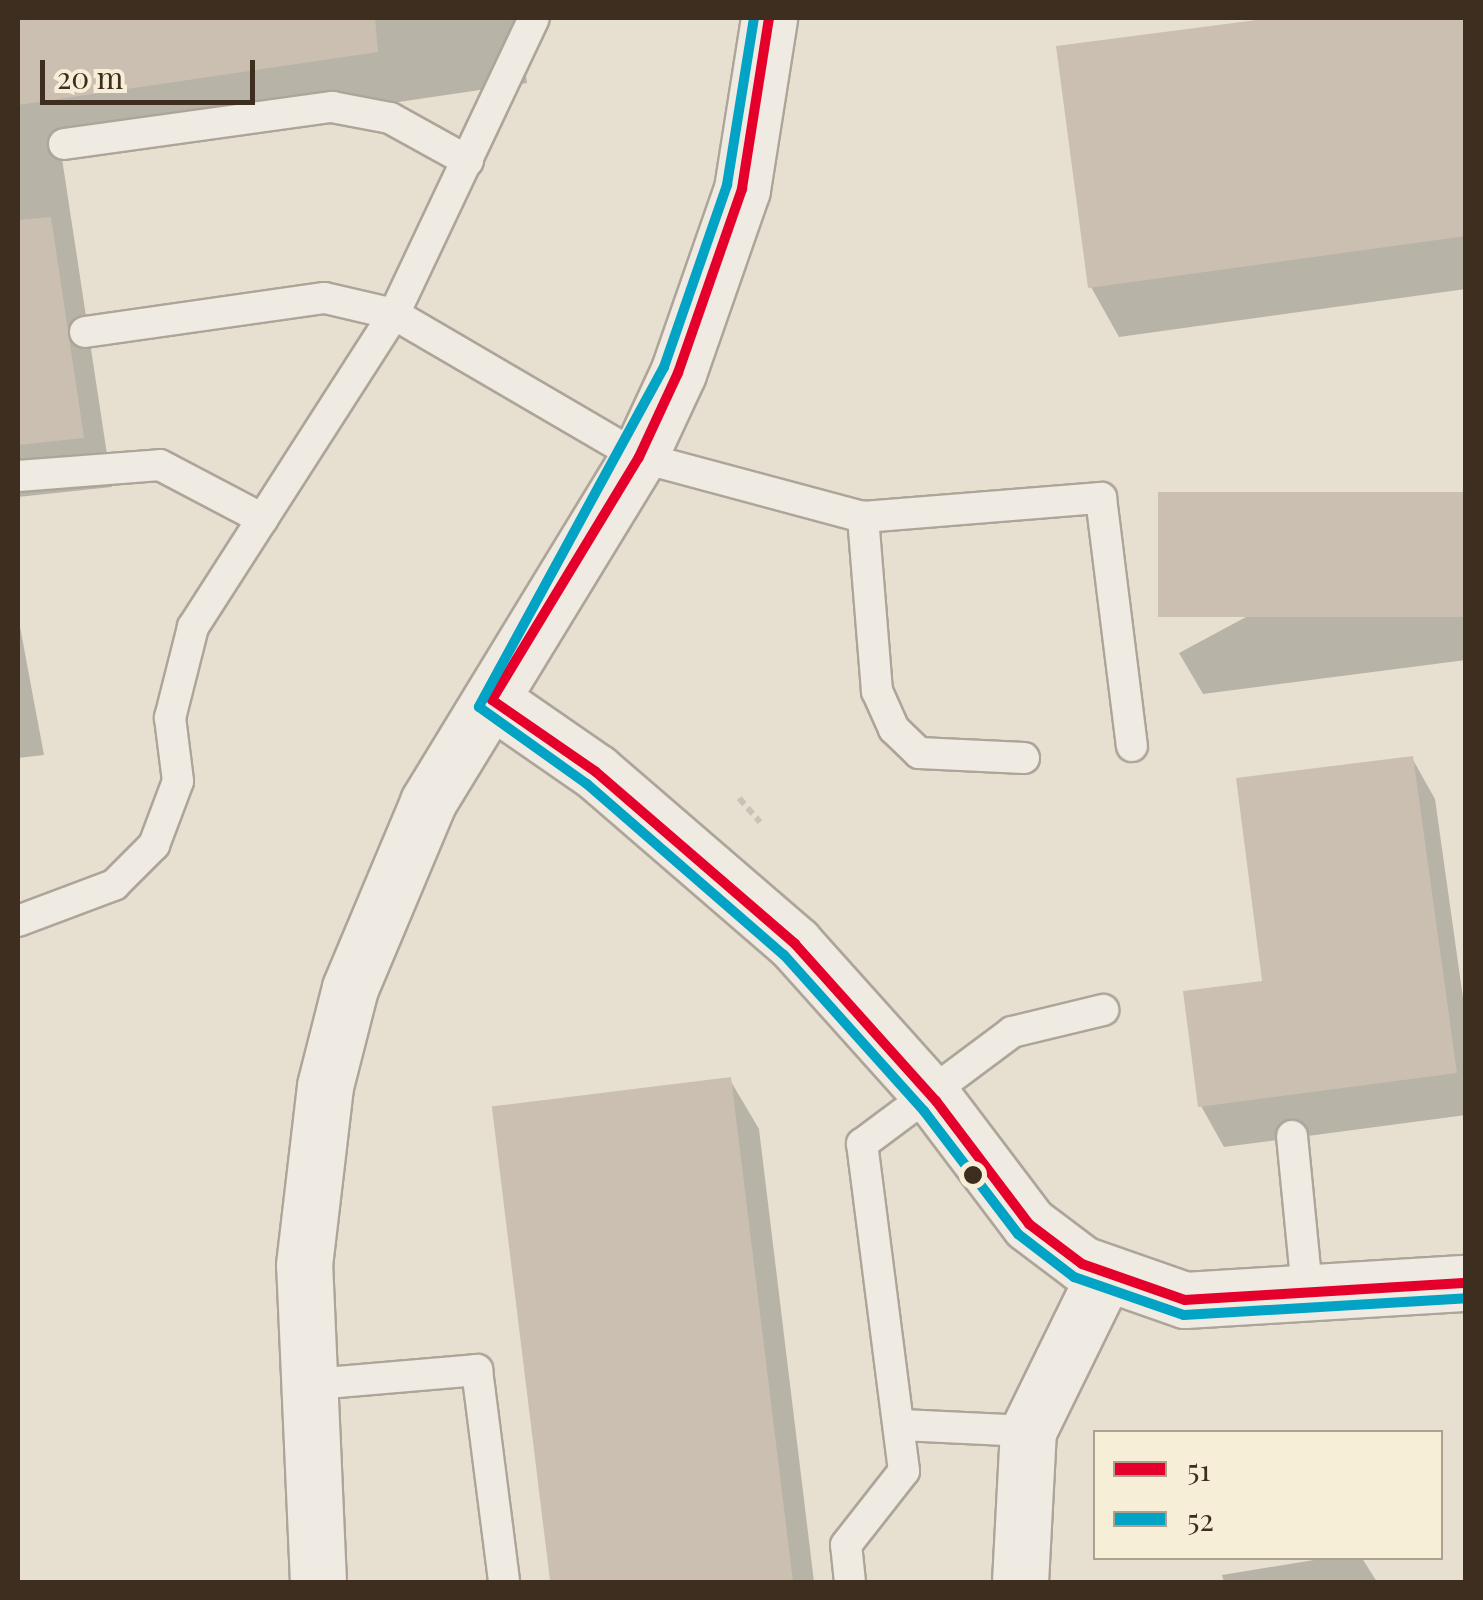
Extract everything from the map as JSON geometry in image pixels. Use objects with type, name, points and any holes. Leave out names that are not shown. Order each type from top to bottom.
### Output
[{"type":"street","points":[[318,1582],[303,1385],[310,1201],[340,1022],[403,851],[640,457],[742,189],[769,18]]},
{"type":"street","points":[[492,700],[688,846],[837,985],[927,1090],[1029,1224],[1104,1276],[1185,1300],[1308,1298],[1466,1283]]},
{"type":"street","points":[[1020,1582],[1028,1431],[1104,1276]]},
{"type":"lane","points":[[18,921],[114,886],[154,846],[178,782],[175,677],[193,627],[394,314],[534,18]]},
{"type":"lane","points":[[64,144],[332,107],[390,118],[468,162]]},
{"type":"lane","points":[[85,332],[325,298],[394,314],[640,457],[864,517],[1101,498],[1132,746]]},
{"type":"lane","points":[[18,476],[160,465],[263,519]]},
{"type":"lane","points":[[864,517],[877,691],[894,729],[919,753],[1024,758]]},
{"type":"lane","points":[[850,1582],[846,1544],[904,1471],[901,1425],[858,1164],[862,1144],[927,1090],[1012,1032],[1103,1010]]},
{"type":"lane","points":[[1292,1136],[1308,1298]]},
{"type":"lane","points":[[303,1385],[476,1370],[504,1582]]},
{"type":"lane","points":[[901,1425],[1028,1431]]},
{"type":"building","points":[[18,18],[375,18],[378,52],[18,105]]},
{"type":"building","points":[[1272,18],[1466,18],[1466,236],[1088,288],[1056,46]]},
{"type":"building","points":[[51,217],[84,438],[18,445],[18,220]]},
{"type":"building","points":[[1158,492],[1466,492],[1466,617],[1158,617]]},
{"type":"building","points":[[1413,756],[1457,1073],[1198,1107],[1183,991],[1262,981],[1236,778]]},
{"type":"building","points":[[731,1077],[793,1582],[550,1582],[492,1106]]},
{"type":"transit line","name":"52","points":[[754,18],[727,185],[664,367],[479,707],[587,784],[784,955],[924,1111],[1018,1234],[1074,1277],[1184,1315],[1466,1298]]},
{"type":"transit line","name":"51","points":[[769,18],[742,189],[678,373],[639,457],[492,700],[596,772],[795,944],[936,1101],[1029,1224],[1082,1264],[1185,1300],[1466,1283]]}]
